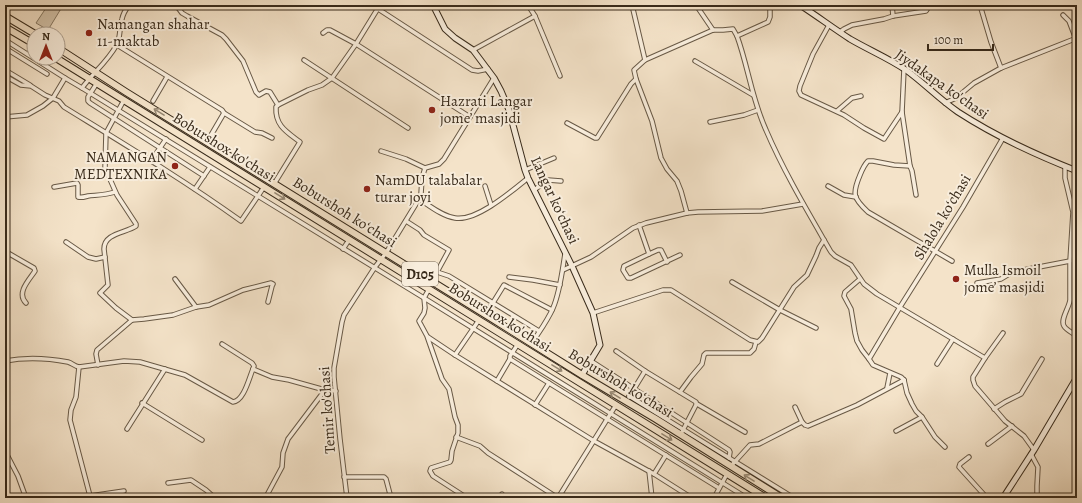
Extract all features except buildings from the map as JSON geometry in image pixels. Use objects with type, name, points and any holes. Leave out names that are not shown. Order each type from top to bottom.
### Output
[{"type":"main road","points":[[5,16],[26,29]]},
{"type":"main road","points":[[5,26],[26,39]]},
{"type":"main road","name":"Boburshoh koʻchasi","points":[[66,53],[582,375],[628,399],[700,443],[782,498]]},
{"type":"main road","name":"Boburshox ko'chasi","points":[[66,64],[766,498]]},
{"type":"street","points":[[123,5],[125,10]]},
{"type":"street","points":[[82,88],[107,60],[117,45],[122,19],[125,10],[130,5]]},
{"type":"street","points":[[176,5],[186,16],[217,32],[226,39],[243,61],[256,92],[259,95],[266,91],[270,92],[278,105]]},
{"type":"street","points":[[372,5],[379,7],[472,70],[478,71],[488,69]]},
{"type":"street","name":"Langar koʻchasi","points":[[433,5],[445,28],[455,38],[473,50],[488,69],[502,92],[509,110],[528,178],[572,266],[593,313],[600,345],[582,375]]},
{"type":"street","points":[[528,5],[560,76]]},
{"type":"street","points":[[632,5],[645,60]]},
{"type":"street","points":[[696,5],[713,30]]},
{"type":"street","points":[[737,36],[768,22],[770,17],[770,5]]},
{"type":"street","name":"Jiydakapa ko'chasi","points":[[800,5],[828,25],[913,75],[959,112],[1003,138],[1077,171]]},
{"type":"street","points":[[892,5],[893,16]]},
{"type":"street","points":[[840,32],[852,25],[893,16],[926,11],[928,5]]},
{"type":"street","points":[[980,5],[991,42],[1001,68]]},
{"type":"street","points":[[274,184],[300,142],[283,129],[277,118],[276,107],[308,90],[322,85],[332,78],[356,44],[379,7]]},
{"type":"street","points":[[946,103],[956,98],[974,83],[1001,68],[1076,39],[1069,21],[1063,15]]},
{"type":"street","points":[[473,50],[534,16]]},
{"type":"street","points":[[828,25],[813,54],[800,86],[799,91],[801,94],[837,111],[884,139],[902,112]]},
{"type":"street","points":[[687,213],[677,181],[667,169],[661,158],[652,121],[634,70],[645,60],[713,30],[733,29],[737,36],[753,95],[765,129],[803,204],[831,252],[850,265],[860,279],[877,294],[985,358]]},
{"type":"street","points":[[323,33],[330,30],[356,44],[470,117]]},
{"type":"street","points":[[5,40],[747,498]]},
{"type":"street","points":[[117,45],[255,132],[262,133],[272,138]]},
{"type":"street","points":[[5,48],[47,74]]},
{"type":"street","points":[[304,60],[408,128]]},
{"type":"street","points":[[695,61],[753,95]]},
{"type":"street","points":[[904,69],[902,112],[916,195]]},
{"type":"street","points":[[5,70],[45,95],[59,101],[64,107],[195,189],[241,221],[264,187]]},
{"type":"street","points":[[5,76],[21,85],[31,86]]},
{"type":"street","points":[[153,101],[167,77]]},
{"type":"street","points":[[5,117],[27,115],[43,106],[53,98],[65,78]]},
{"type":"street","points":[[381,151],[406,159],[425,168],[439,164],[444,160],[494,78]]},
{"type":"street","points":[[567,123],[597,138],[631,84],[636,79]]},
{"type":"street","points":[[97,83],[90,93],[88,101],[204,176]]},
{"type":"street","points":[[837,111],[852,98],[862,96]]},
{"type":"street","points":[[124,100],[106,133],[105,168],[115,192],[136,226],[107,240],[104,246],[104,257],[108,285],[100,292],[100,294],[132,320],[144,320],[173,315],[196,307],[209,305],[243,290],[271,283],[273,284],[268,302]]},
{"type":"street","points":[[710,122],[744,115],[758,110]]},
{"type":"street","points":[[207,142],[224,113]]},
{"type":"street","name":"Shalola koʻchasi","points":[[869,359],[900,307],[936,252],[1003,138]]},
{"type":"street","points":[[151,161],[166,140]]},
{"type":"street","points":[[525,170],[554,158]]},
{"type":"street","points":[[910,166],[868,161],[864,165],[856,186],[856,197],[868,212],[952,261]]},
{"type":"street","points":[[1065,166],[1065,178],[1073,212],[1070,261],[1070,300],[1062,322],[1066,328],[1077,336]]},
{"type":"street","points":[[195,189],[210,167]]},
{"type":"street","points":[[425,168],[419,199],[447,216],[456,219],[469,217],[491,205],[528,178]]},
{"type":"street","points":[[534,190],[548,180],[561,181]]},
{"type":"street","points":[[54,187],[76,183],[78,185],[79,198],[106,195],[115,192]]},
{"type":"street","points":[[485,186],[491,205]]},
{"type":"street","points":[[828,186],[844,195],[856,197]]},
{"type":"street","name":"Temir ko'chasi","points":[[347,498],[334,368],[342,322],[344,315],[375,267],[386,253],[419,199]]},
{"type":"street","points":[[563,270],[591,257],[639,225],[687,213],[762,211],[803,204]]},
{"type":"street","points":[[313,230],[319,221]]},
{"type":"street","points":[[406,221],[420,230],[424,235],[449,250],[437,272],[450,276],[539,332]]},
{"type":"street","points":[[639,225],[649,254]]},
{"type":"street","points":[[343,249],[349,240]]},
{"type":"street","points":[[680,392],[690,377],[702,364],[706,353],[750,353],[754,349],[756,342],[762,338],[794,287],[807,275],[824,240]]},
{"type":"street","points":[[66,242],[88,257],[96,259],[104,257]]},
{"type":"street","points":[[667,262],[661,250],[658,250],[624,266],[623,270],[628,278],[631,278],[667,262],[680,255]]},
{"type":"street","points":[[532,343],[556,301],[563,270],[565,252]]},
{"type":"street","points":[[5,253],[8,253],[34,268],[35,271],[22,293],[22,298],[26,303]]},
{"type":"street","points":[[977,283],[1001,279],[1018,271],[1070,261]]},
{"type":"street","points":[[509,277],[560,285]]},
{"type":"street","points":[[175,279],[196,307]]},
{"type":"street","points":[[860,279],[845,292],[844,296],[851,309],[857,341],[873,365],[904,380],[909,398],[916,411],[922,417],[935,437],[945,447]]},
{"type":"street","points":[[732,282],[780,310],[816,328]]},
{"type":"street","points":[[486,314],[504,285],[552,310]]},
{"type":"street","points":[[429,289],[424,298],[424,313],[419,320],[427,336],[442,379],[450,389],[458,425],[458,433],[452,451],[451,460],[431,468],[430,471],[433,476],[464,496]]},
{"type":"street","points":[[593,313],[663,290],[671,290],[756,342]]},
{"type":"street","points":[[98,365],[96,354],[97,350],[132,320]]},
{"type":"street","points":[[455,355],[478,320]]},
{"type":"street","points":[[1003,333],[974,375],[973,380],[975,386],[994,409],[1005,421],[1024,436],[1038,467],[1037,498]]},
{"type":"street","points":[[427,336],[594,441],[654,474],[692,498]]},
{"type":"street","points":[[936,364],[953,339]]},
{"type":"street","points":[[5,361],[18,358],[48,359],[71,363],[76,367],[124,361],[140,362],[185,375],[233,402],[238,401],[242,396],[254,366],[252,363],[222,344]]},
{"type":"street","points":[[497,381],[518,344]]},
{"type":"street","points":[[616,351],[697,404],[745,432]]},
{"type":"street","points":[[510,359],[719,488]]},
{"type":"street","points":[[994,409],[1021,394],[1042,359]]},
{"type":"street","points":[[591,361],[729,450],[730,452],[728,458]]},
{"type":"street","points":[[79,367],[76,397],[71,410],[70,420],[90,496]]},
{"type":"street","points":[[127,429],[142,403],[165,369]]},
{"type":"street","points":[[253,369],[272,377],[325,390],[336,391]]},
{"type":"street","points":[[628,399],[645,371]]},
{"type":"street","points":[[887,388],[890,372]]},
{"type":"street","points":[[1003,498],[1077,377]]},
{"type":"street","points":[[796,407],[802,422],[808,426],[851,408],[904,380]]},
{"type":"street","points":[[536,405],[549,383]]},
{"type":"street","points":[[267,498],[267,495],[282,466],[283,452],[288,439],[325,390]]},
{"type":"street","points":[[142,403],[202,440]]},
{"type":"street","points":[[682,432],[697,404]]},
{"type":"street","points":[[456,437],[480,446],[488,453],[558,498],[616,405]]},
{"type":"street","points":[[896,431],[922,417]]},
{"type":"street","points":[[733,464],[750,445],[759,444],[802,422]]},
{"type":"street","points":[[988,444],[1012,426]]},
{"type":"street","points":[[705,434],[700,443],[728,458],[733,464],[794,498]]},
{"type":"street","points":[[5,451],[18,476],[26,498]]},
{"type":"street","points":[[654,474],[666,455]]},
{"type":"street","points":[[969,457],[961,462],[959,466],[987,498]]},
{"type":"street","points":[[649,472],[652,498]]},
{"type":"street","points":[[714,498],[727,474]]},
{"type":"street","points":[[344,477],[384,477],[386,479],[391,498]]},
{"type":"street","points":[[168,482],[191,480],[215,498]]},
{"type":"street","points":[[77,498],[124,491]]},
{"type":"street","points":[[751,498],[755,491]]},
{"type":"shaded area","points":[[48,5],[59,5],[62,7],[50,26],[41,26],[36,23]]},
{"type":"place","name":"Namangan shahar 11-maktab","points":[[89,33]]},
{"type":"place","name":"Hazrati Langar jome’ masjidi","points":[[432,110]]},
{"type":"place","name":"NAMANGAN MEDTEXNIKA","points":[[175,166]]},
{"type":"place","name":"NamDU talabalar turar joyi","points":[[367,189]]},
{"type":"place","name":"Mulla Ismoil jome’ masjidi","points":[[956,279]]}]
